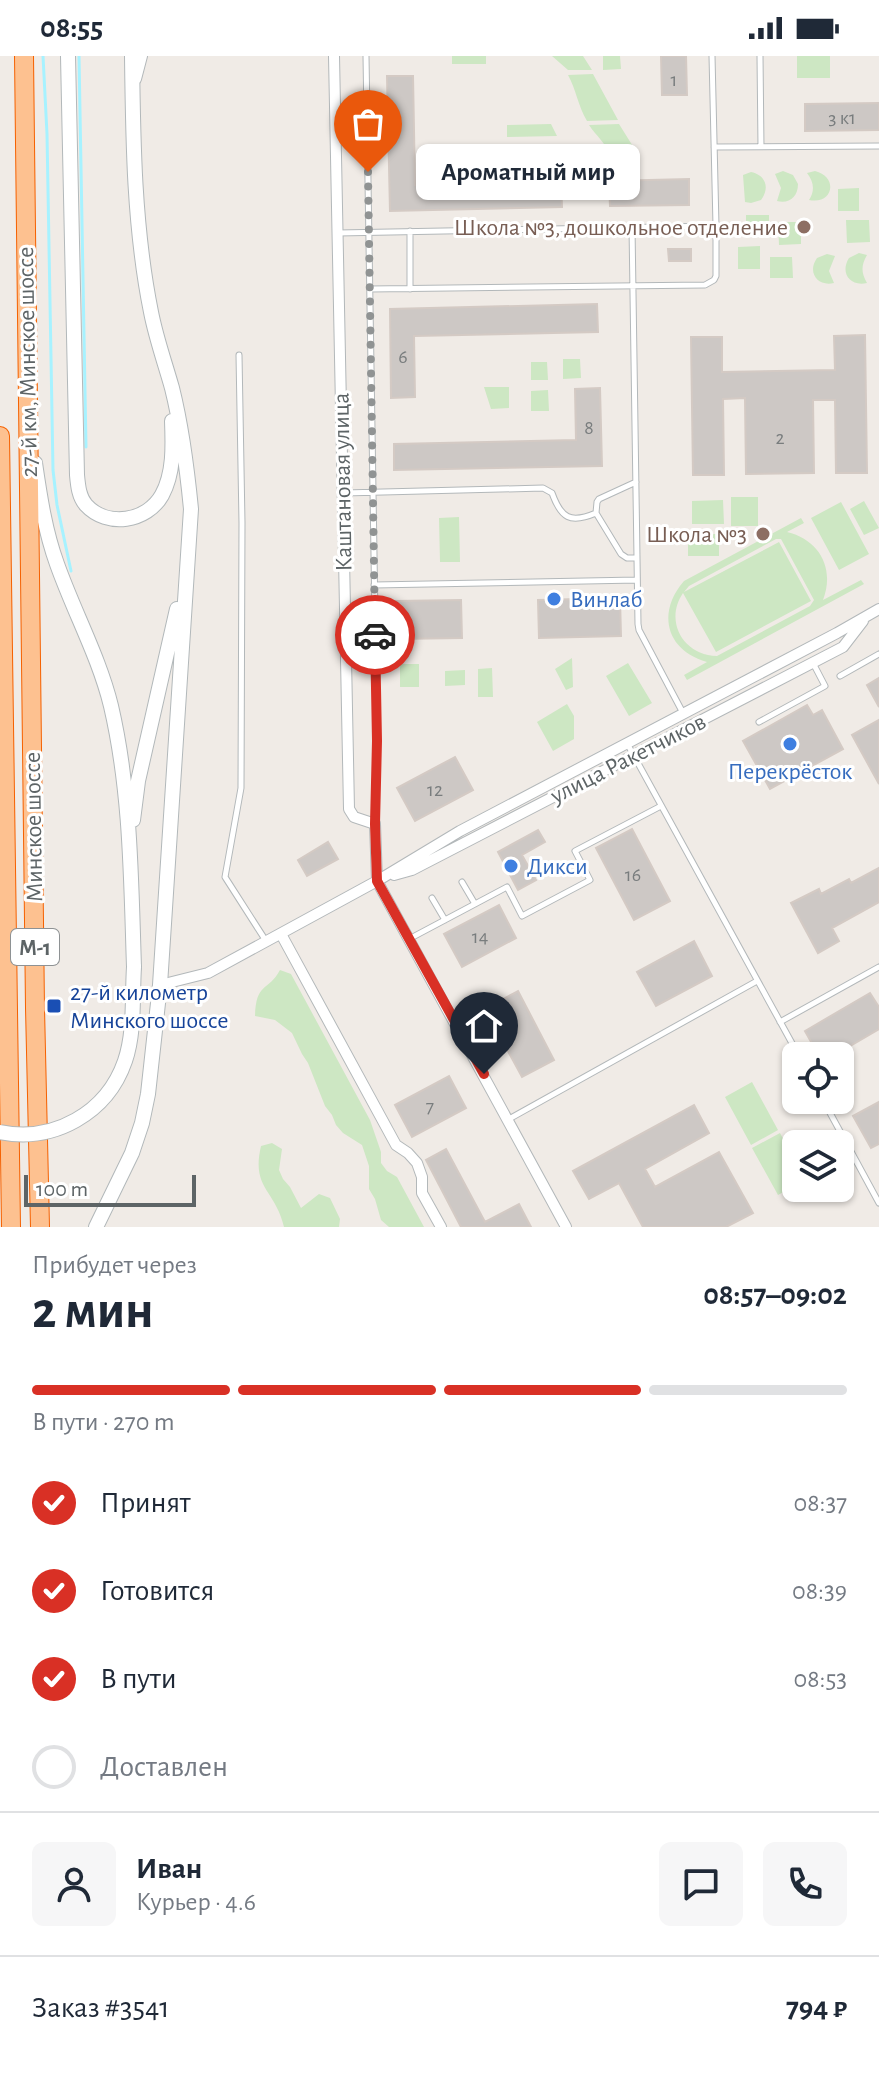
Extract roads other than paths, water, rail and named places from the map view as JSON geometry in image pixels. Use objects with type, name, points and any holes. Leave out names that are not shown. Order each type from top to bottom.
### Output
[{"type":"highway","name":"27-й км, Минское шоссе","points":[[24,56],[31,668]]},
{"type":"highway","name":"27-й км, Минское шоссе","points":[[0,436],[4,670]]},
{"type":"highway","name":"Минское шоссе","points":[[31,668],[40,1227]]},
{"type":"highway","name":"Минское шоссе","points":[[4,670],[11,1227]]},
{"type":"main road","points":[[68,56],[77,475],[84,504],[95,512],[124,520],[139,516],[161,497],[173,456],[172,389]]},
{"type":"main road","points":[[96,1227],[132,1153],[148,1094],[160,985],[191,509],[185,447],[151,314],[142,261],[130,56]]},
{"type":"main road","points":[[0,1132],[32,1134],[53,1130],[73,1122],[106,1096],[126,1059],[134,967],[130,844],[122,763],[110,704],[92,647],[57,565],[44,525],[28,403]]},
{"type":"main road","points":[[130,844],[138,781],[169,652],[189,550]]},
{"type":"street","points":[[133,97],[142,56]]},
{"type":"street","name":"Каштановая улица","points":[[334,56],[349,809],[354,817],[375,824]]},
{"type":"street","name":"улица Ракетчиков","points":[[160,985],[208,973],[377,881],[460,831],[879,609]]},
{"type":"street","name":"улица Ракетчиков","points":[[377,881],[412,870],[843,647],[867,617]]},
{"type":"street","points":[[375,824],[377,881],[566,1227]]},
{"type":"street","points":[[281,934],[396,1145],[417,1163],[422,1177],[422,1193],[441,1227]]},
{"type":"lane","points":[[366,56],[377,741],[375,824]]},
{"type":"lane","points":[[370,289],[711,283],[716,270],[712,56]]},
{"type":"lane","points":[[760,56],[761,147]]},
{"type":"lane","points":[[714,147],[879,146]]},
{"type":"lane","points":[[337,233],[716,226]]},
{"type":"lane","points":[[632,227],[639,630],[683,713]]},
{"type":"lane","points":[[410,231],[410,289]]},
{"type":"lane","points":[[239,355],[241,788],[225,877],[267,942]]},
{"type":"lane","points":[[636,482],[599,499],[596,513],[621,554],[627,558],[637,558]]},
{"type":"lane","points":[[343,493],[543,488],[552,493],[563,515],[576,518],[596,513]]},
{"type":"lane","points":[[374,585],[637,580]]},
{"type":"lane","points":[[867,617],[879,617]]},
{"type":"lane","points":[[840,676],[879,654]]},
{"type":"lane","points":[[759,722],[825,686],[812,662]]},
{"type":"lane","points":[[627,743],[791,1042]]},
{"type":"lane","points":[[409,939],[507,887],[522,916],[590,880],[575,851],[661,806]]},
{"type":"lane","points":[[462,882],[475,904]]},
{"type":"lane","points":[[432,898],[445,920]]},
{"type":"lane","points":[[780,1022],[879,967]]},
{"type":"lane","points":[[508,1119],[757,981]]},
{"type":"lane","points":[[831,1114],[879,1203]]},
{"type":"waterway","points":[[43,56],[53,470],[71,571]]},
{"type":"waterway","points":[[79,56],[86,447]]},
{"type":"place","name":"Ароматный мир","points":[[368,172]]},
{"type":"place","name":"Школа №3, дошкольное отделение","points":[[804,227]]},
{"type":"place","name":"Школа №3","points":[[763,534]]},
{"type":"place","name":"Винлаб","points":[[554,599]]},
{"type":"place","name":"Перекрёсток","points":[[790,744]]},
{"type":"place","name":"Дикси","points":[[511,866]]},
{"type":"place","name":"27-й километр Минского шоссе","points":[[54,1006]]}]
